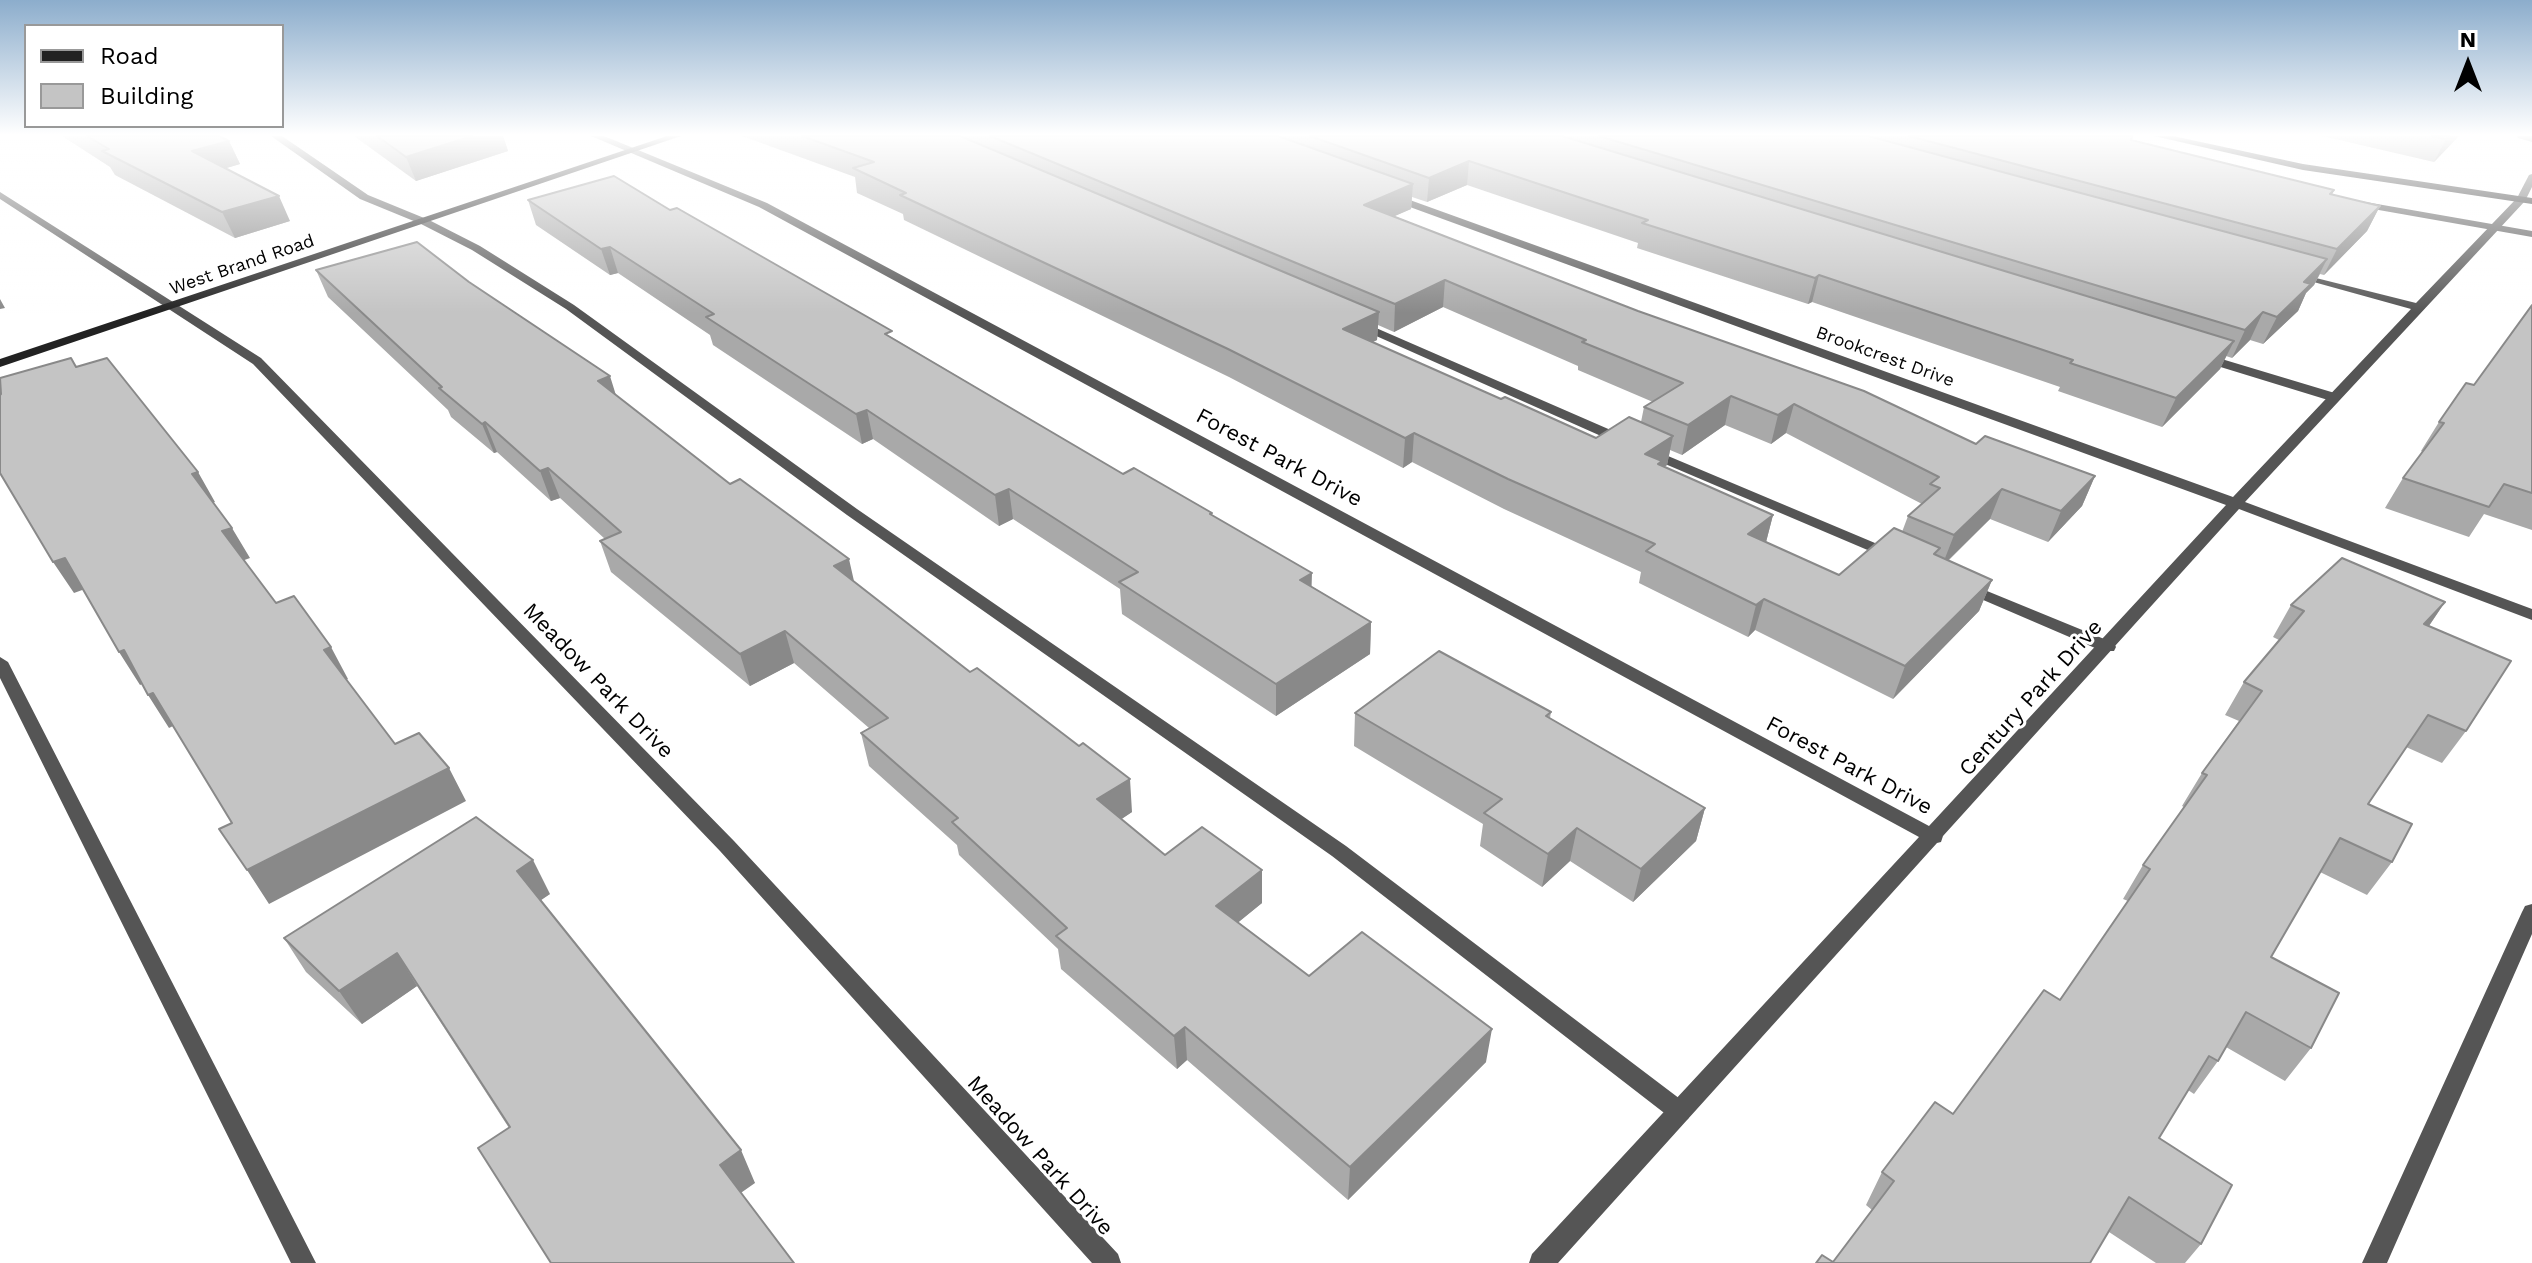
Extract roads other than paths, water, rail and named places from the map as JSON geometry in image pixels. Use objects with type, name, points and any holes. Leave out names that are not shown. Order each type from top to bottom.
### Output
[{"type":"street","name":"Meadow Park Drive","points":[[0,195],[257,361],[727,846],[1109,1263]]},
{"type":"street","points":[[361,195],[425,222],[509,267],[570,307],[865,521],[1339,851],[1680,1112]]},
{"type":"street","name":"West Brand Road","points":[[0,363],[504,195]]},
{"type":"street","name":"Forest Park Drive","points":[[738,195],[763,205],[1934,837]]},
{"type":"street","name":"Brookcrest Drive","points":[[1388,195],[2238,504],[2532,615]]},
{"type":"street","points":[[2492,195],[2526,200]]},
{"type":"street","points":[[2342,200],[2532,234]]},
{"type":"street","name":"Century Park Drive","points":[[1541,1263],[2108,647],[2333,397],[2495,228],[2526,200]]},
{"type":"street","points":[[2283,270],[2421,308]]},
{"type":"street","points":[[1341,316],[1908,563]]},
{"type":"street","points":[[2197,355],[2333,397]]},
{"type":"street","points":[[1951,581],[2108,647]]},
{"type":"street","points":[[0,662],[304,1263]]},
{"type":"street","points":[[2374,1263],[2532,912]]}]
